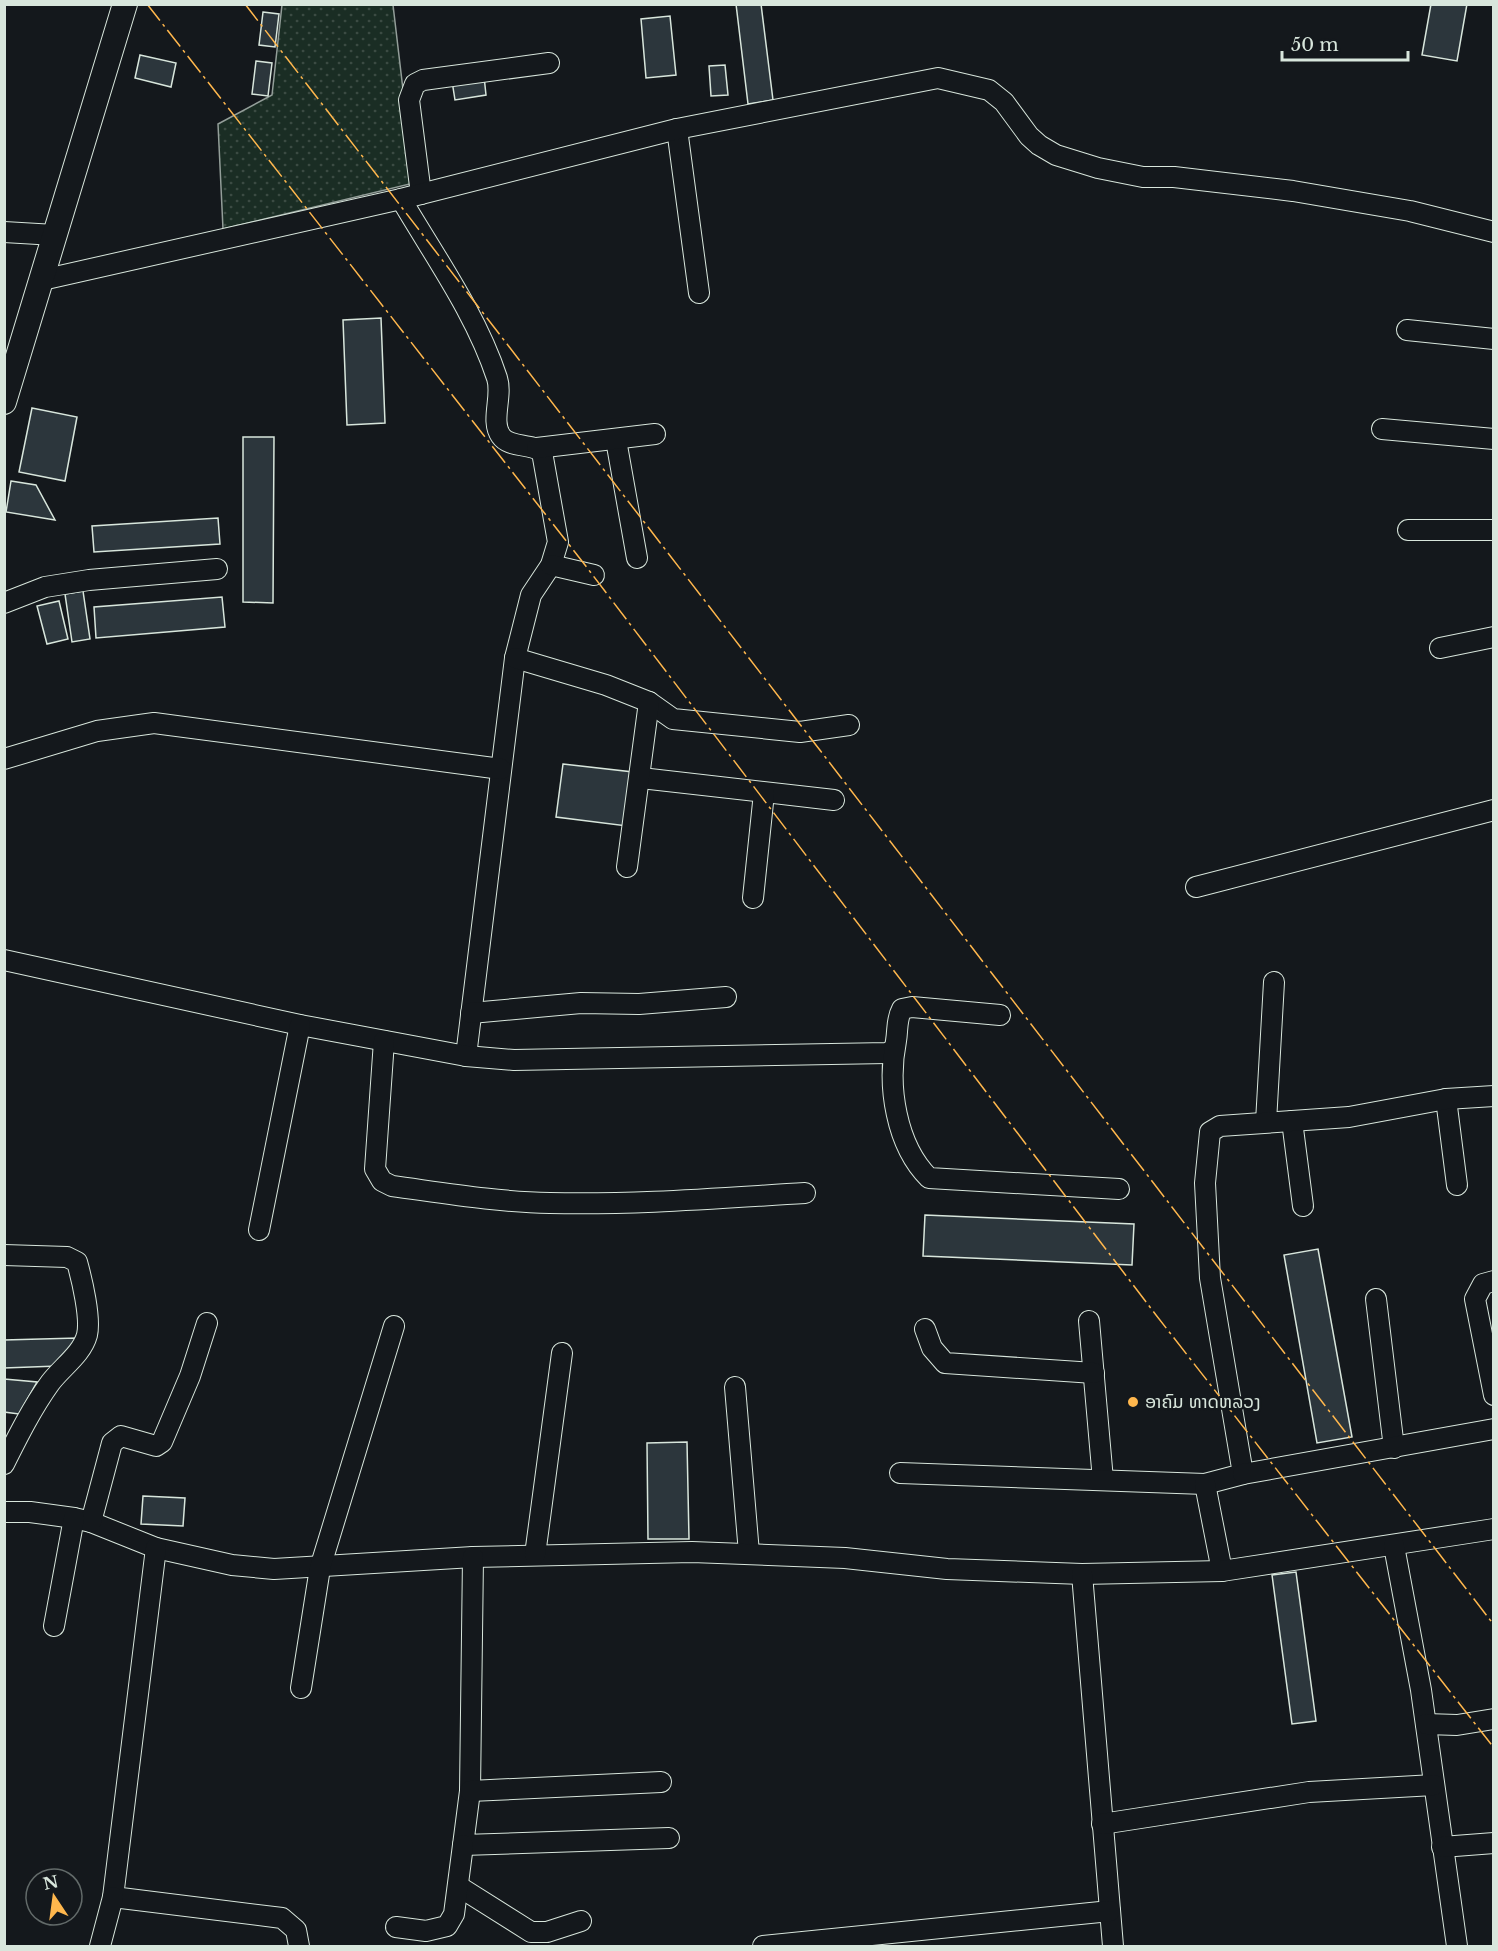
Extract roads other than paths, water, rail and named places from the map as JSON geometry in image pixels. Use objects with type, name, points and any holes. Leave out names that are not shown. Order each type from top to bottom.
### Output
[{"type":"main road","points":[[4,402],[126,4]]},
{"type":"street","points":[[421,194],[409,100],[415,84],[423,80],[549,63]]},
{"type":"street","points":[[42,280],[401,199],[676,129],[938,78],[989,90],[1004,102],[1029,136],[1039,145],[1056,155],[1098,168],[1143,177],[1174,177],[1293,190],[1410,211],[1494,232]]},
{"type":"street","points":[[676,129],[699,293]]},
{"type":"street","points":[[401,199],[479,332],[499,385],[496,425],[498,433],[510,442],[537,448],[655,434]]},
{"type":"street","points":[[4,232],[56,235]]},
{"type":"street","points":[[1407,330],[1494,339]]},
{"type":"street","points":[[1382,429],[1494,439]]},
{"type":"street","points":[[616,440],[637,558]]},
{"type":"street","points":[[466,1056],[515,658],[531,596],[551,566],[558,542],[542,452],[537,448]]},
{"type":"street","points":[[1408,530],[1494,530]]},
{"type":"street","points":[[551,566],[594,575]]},
{"type":"street","points":[[4,603],[45,587],[89,580],[217,569]]},
{"type":"street","points":[[1440,648],[1494,637]]},
{"type":"street","points":[[515,658],[606,685],[649,702],[673,719],[800,732],[849,725]]},
{"type":"street","points":[[627,867],[641,778],[649,702]]},
{"type":"street","points":[[4,759],[97,730],[154,723],[501,769]]},
{"type":"street","points":[[641,778],[764,794],[834,800]]},
{"type":"street","points":[[753,898],[764,794]]},
{"type":"street","points":[[1196,887],[1494,810]]},
{"type":"street","points":[[4,960],[300,1025],[466,1056],[514,1060],[887,1053],[893,1050]]},
{"type":"street","points":[[1266,1122],[1274,982]]},
{"type":"street","points":[[471,1013],[581,1003],[639,1004],[726,997]]},
{"type":"street","points":[[1000,1015],[912,1007],[902,1010],[893,1050],[896,1114],[916,1166],[929,1178],[1119,1189]]},
{"type":"street","points":[[259,1230],[300,1025]]},
{"type":"street","points":[[384,1041],[375,1168],[382,1181],[392,1186],[549,1203],[678,1201],[805,1193]]},
{"type":"street","points":[[1243,1474],[1210,1278],[1204,1183],[1210,1132],[1214,1128],[1349,1117],[1446,1099],[1494,1096]]},
{"type":"street","points":[[1446,1099],[1457,1185]]},
{"type":"street","points":[[1292,1121],[1303,1206]]},
{"type":"street","points":[[4,1255],[67,1257],[77,1262],[88,1330],[79,1350],[50,1384],[18,1436],[4,1464]]},
{"type":"street","points":[[1494,1281],[1483,1284],[1475,1299],[1494,1395]]},
{"type":"street","points":[[1376,1299],[1394,1448]]},
{"type":"street","points":[[1089,1321],[1103,1480]]},
{"type":"street","points":[[54,1626],[83,1520],[112,1443],[121,1436],[156,1446],[162,1442],[190,1376],[207,1323]]},
{"type":"street","points":[[301,1688],[320,1568],[394,1326]]},
{"type":"street","points":[[925,1329],[932,1348],[945,1363],[1094,1373]]},
{"type":"street","points":[[535,1555],[562,1353]]},
{"type":"street","points":[[735,1387],[748,1553]]},
{"type":"street","points":[[900,1473],[1204,1484],[1243,1474],[1494,1429]]},
{"type":"street","points":[[1204,1484],[1222,1571]]},
{"type":"street","points":[[4,1512],[30,1512],[83,1520],[156,1548],[232,1565],[274,1569],[473,1557],[748,1553],[845,1558],[947,1569],[1082,1574],[1222,1571],[1494,1529]]},
{"type":"street","points":[[1394,1546],[1426,1724],[1456,1947]]},
{"type":"street","points":[[100,1947],[113,1897],[156,1548]]},
{"type":"street","points":[[396,1927],[426,1931],[447,1926],[454,1914],[470,1791],[473,1557]]},
{"type":"street","points":[[1082,1574],[1113,1947]]},
{"type":"street","points":[[1426,1724],[1457,1725],[1494,1719]]},
{"type":"street","points":[[470,1791],[661,1782]]},
{"type":"street","points":[[1102,1824],[1310,1792],[1434,1785]]},
{"type":"street","points":[[463,1845],[669,1838]]},
{"type":"street","points":[[1442,1847],[1494,1843]]},
{"type":"street","points":[[458,1886],[531,1932],[547,1932],[580,1921]]},
{"type":"street","points":[[113,1897],[282,1918],[296,1930],[299,1947]]},
{"type":"street","points":[[763,1946],[1110,1911]]},
{"type":"place","name":"ອາຄົມ ທາດຫລວງ","points":[[1133,1402]]}]
